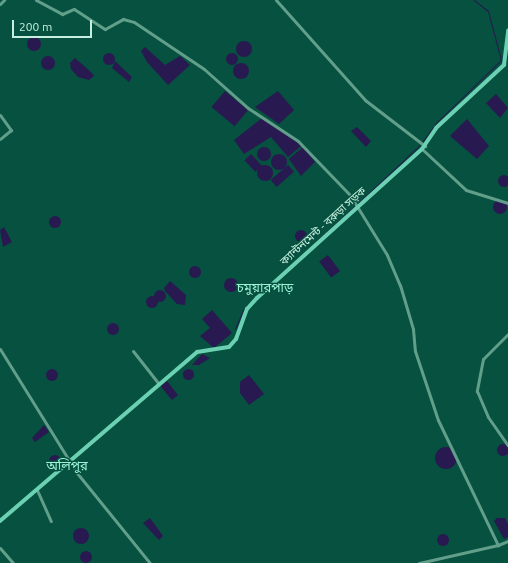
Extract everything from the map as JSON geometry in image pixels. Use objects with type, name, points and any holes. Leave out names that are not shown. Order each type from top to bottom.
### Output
[{"type":"main road","name":"ক্যান্টনমেন্ট - বরুড়া সড়ক","points":[[0,521],[196,352],[228,347],[236,339],[247,309],[424,147],[436,128],[507,63],[508,30]]},
{"type":"street","points":[[0,4],[4,0]]},
{"type":"street","points":[[36,0],[62,14],[74,9],[105,28],[123,19],[134,22],[298,141],[350,195],[356,208],[387,254],[408,308],[415,351],[438,420],[498,545]]},
{"type":"street","points":[[276,0],[366,100],[420,142],[466,190],[508,203]]},
{"type":"street","points":[[0,115],[12,130],[0,139]]},
{"type":"street","points":[[508,334],[483,359],[477,391],[488,417],[508,446]]},
{"type":"street","points":[[0,349],[70,462],[150,563]]},
{"type":"street","points":[[133,351],[159,384]]},
{"type":"street","points":[[37,490],[51,522]]},
{"type":"street","points":[[419,563],[439,556],[469,555],[508,541]]},
{"type":"street","points":[[0,548],[13,563]]},
{"type":"shaded area","points":[[31,37],[37,37],[41,41],[41,47],[37,51],[31,51],[27,47],[27,41]]},
{"type":"shaded area","points":[[244,41],[251,46],[252,49],[247,56],[244,57],[237,52],[236,49],[241,42]]},
{"type":"shaded area","points":[[145,47],[165,65],[180,56],[190,65],[168,85],[147,62],[141,51]]},
{"type":"shaded area","points":[[107,53],[111,53],[115,59],[111,65],[107,65],[103,61],[103,57]]},
{"type":"shaded area","points":[[230,53],[234,53],[238,59],[234,65],[230,65],[226,61],[226,57]]},
{"type":"shaded area","points":[[48,56],[53,58],[55,63],[53,68],[48,70],[43,68],[41,63],[43,58]]},
{"type":"shaded area","points":[[75,58],[94,76],[89,80],[78,77],[71,69],[70,63]]},
{"type":"shaded area","points":[[115,61],[132,77],[129,82],[112,68]]},
{"type":"shaded area","points":[[241,63],[247,65],[249,71],[247,77],[241,79],[235,77],[233,71],[235,65]]},
{"type":"shaded area","points":[[225,91],[248,110],[234,126],[212,107]]},
{"type":"shaded area","points":[[278,91],[294,110],[279,124],[255,107]]},
{"type":"shaded area","points":[[496,94],[508,108],[500,118],[486,103]]},
{"type":"shaded area","points":[[262,118],[298,142],[301,146],[288,157],[271,137],[244,154],[234,140]]},
{"type":"shaded area","points":[[467,119],[489,146],[477,159],[450,136]]},
{"type":"shaded area","points":[[357,127],[371,141],[366,147],[351,131]]},
{"type":"shaded area","points":[[264,147],[269,149],[271,154],[269,159],[264,161],[259,159],[257,154],[259,149]]},
{"type":"shaded area","points":[[303,147],[315,162],[301,176],[289,159]]},
{"type":"shaded area","points":[[251,154],[262,166],[255,172],[244,160]]},
{"type":"shaded area","points":[[279,154],[285,156],[287,162],[285,168],[279,170],[273,168],[271,162],[273,156]]},
{"type":"shaded area","points":[[265,165],[271,167],[273,173],[271,179],[265,181],[259,179],[257,173],[259,167]]},
{"type":"shaded area","points":[[288,165],[294,172],[277,187],[271,180]]},
{"type":"shaded area","points":[[502,175],[506,175],[510,181],[506,187],[502,187],[498,183],[498,179]]},
{"type":"shaded area","points":[[500,200],[505,202],[507,207],[505,212],[500,214],[495,212],[493,207],[495,202]]},
{"type":"shaded area","points":[[55,216],[59,218],[61,222],[59,226],[55,228],[51,226],[49,222],[51,218]]},
{"type":"shaded area","points":[[4,227],[12,242],[3,247],[0,230]]},
{"type":"shaded area","points":[[301,230],[305,232],[307,236],[305,240],[301,242],[297,240],[295,236],[297,232]]},
{"type":"shaded area","points":[[328,255],[340,271],[331,278],[319,262]]},
{"type":"shaded area","points":[[193,266],[197,266],[201,272],[197,278],[193,278],[189,274],[189,270]]},
{"type":"shaded area","points":[[231,278],[236,280],[238,285],[236,290],[231,292],[226,290],[224,285],[226,280]]},
{"type":"shaded area","points":[[170,281],[186,295],[185,305],[177,304],[165,291],[164,288]]},
{"type":"shaded area","points":[[162,290],[165,291],[165,301],[158,302],[155,301],[154,294],[155,291]]},
{"type":"shaded area","points":[[150,296],[154,296],[158,302],[154,308],[150,308],[146,304],[146,300]]},
{"type":"shaded area","points":[[212,310],[232,333],[214,348],[200,336],[210,328],[202,319]]},
{"type":"shaded area","points":[[115,323],[118,324],[118,334],[111,335],[108,334],[107,327],[108,324]]},
{"type":"shaded area","points":[[202,354],[210,358],[199,365],[192,365]]},
{"type":"shaded area","points":[[188,368],[192,370],[194,374],[192,378],[188,380],[184,378],[182,374],[184,370]]},
{"type":"shaded area","points":[[54,369],[57,370],[57,380],[50,381],[47,380],[46,373],[47,370]]},
{"type":"shaded area","points":[[249,375],[264,394],[249,405],[240,393],[240,382]]},
{"type":"shaded area","points":[[167,381],[178,395],[172,400],[161,386]]},
{"type":"shaded area","points":[[44,425],[49,432],[35,442],[32,438]]},
{"type":"shaded area","points":[[501,444],[505,444],[509,450],[505,456],[501,456],[497,452],[497,448]]},
{"type":"shaded area","points":[[446,447],[454,450],[457,458],[454,466],[446,469],[438,466],[435,458],[438,450]]},
{"type":"shaded area","points":[[53,455],[57,455],[61,461],[57,467],[53,467],[49,463],[49,459]]},
{"type":"shaded area","points":[[150,518],[163,536],[159,540],[143,523]]},
{"type":"shaded area","points":[[497,518],[505,518],[508,524],[508,537],[504,539],[494,521]]},
{"type":"shaded area","points":[[78,528],[84,528],[89,533],[87,542],[84,544],[78,544],[73,539],[73,533]]},
{"type":"shaded area","points":[[443,534],[447,536],[449,540],[447,544],[443,546],[439,544],[437,540],[439,536]]},
{"type":"shaded area","points":[[86,551],[90,553],[92,557],[90,561],[86,563],[82,561],[80,557],[82,553]]},
{"type":"waterway","points":[[422,142],[437,122],[501,60],[488,11],[474,0]]},
{"type":"waterway","points":[[357,204],[420,145]]},
{"type":"waterway","points":[[266,288],[355,206]]},
{"type":"waterway","points":[[235,329],[243,310],[255,298]]},
{"type":"district","name":"চমুয়ারপাড়","points":[[265,287]]},
{"type":"district","name":"অলিপুর","points":[[67,465]]}]
